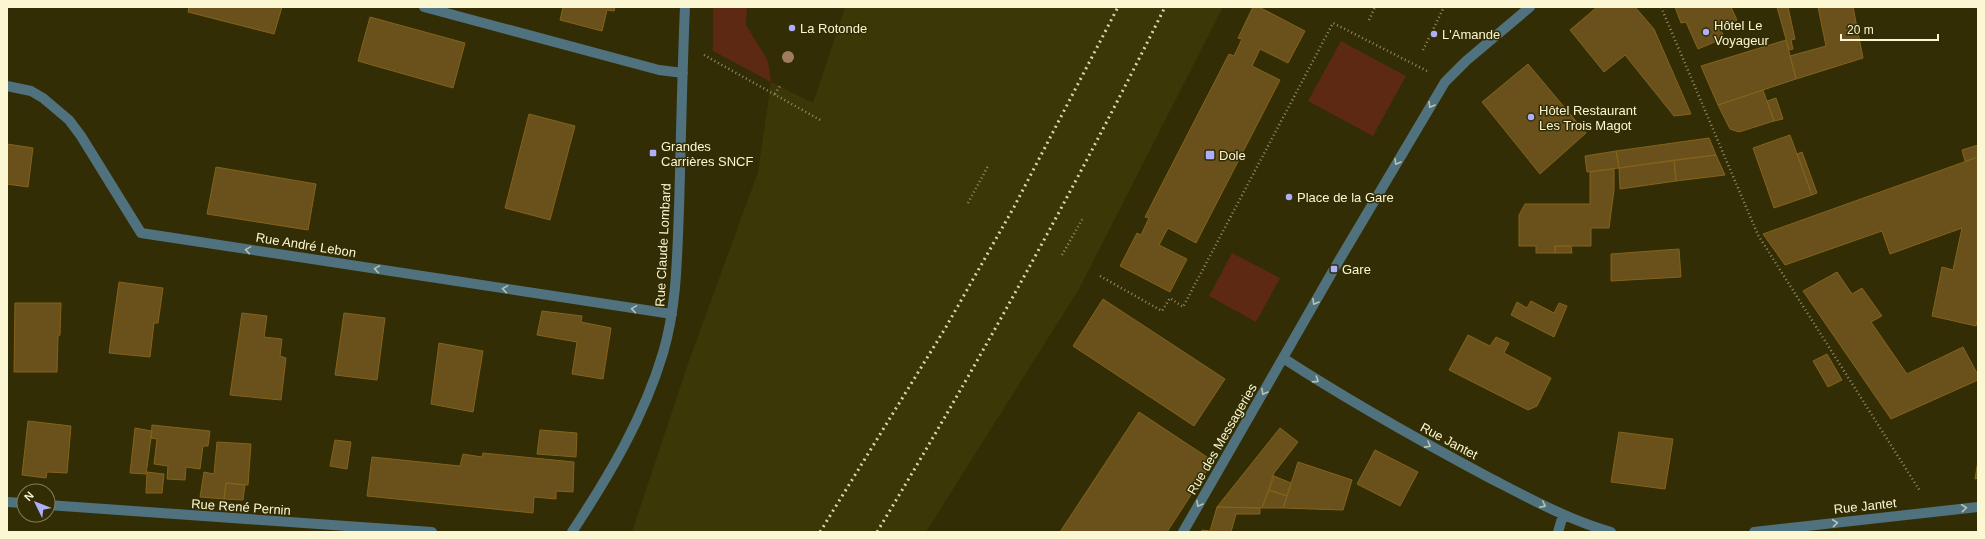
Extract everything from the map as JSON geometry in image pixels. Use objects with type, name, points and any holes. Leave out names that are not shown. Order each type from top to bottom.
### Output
[{"type":"street","points":[[424,7],[659,70],[683,73]]},
{"type":"street","name":"Rue Claude Lombard","points":[[572,532],[603,483],[634,426],[658,369],[672,314],[676,278],[685,7]]},
{"type":"street","name":"Rue des Messageries","points":[[1183,532],[1445,82],[1466,61],[1530,7]]},
{"type":"street","name":"Rue André Lebon","points":[[7,86],[30,91],[43,98],[69,120],[81,136],[142,234],[672,314]]},
{"type":"street","name":"Rue Jantet","points":[[1283,358],[1337,394],[1421,441],[1575,521],[1611,532]]},
{"type":"street","name":"Rue René Pernin","points":[[56,506],[432,532]]},
{"type":"street","name":"Rue Jantet","points":[[1754,532],[1978,507]]},
{"type":"street","points":[[1558,532],[1563,515]]},
{"type":"path","points":[[1369,20],[1375,7]]},
{"type":"path","points":[[1424,50],[1444,7]]},
{"type":"path","points":[[1661,7],[1758,235],[1920,491]]},
{"type":"path","points":[[1100,276],[1162,310],[1170,298],[1183,307],[1333,23],[1428,71]]},
{"type":"path","points":[[704,55],[822,122]]},
{"type":"path","points":[[775,94],[780,86]]},
{"type":"path","points":[[968,203],[988,166]]},
{"type":"path","points":[[1062,255],[1083,218]]},
{"type":"shaded area","points":[[713,7],[747,7],[746,25],[768,61],[771,82],[713,51]]},
{"type":"shaded area","points":[[845,7],[1223,7],[1079,289],[926,532],[632,532],[689,361],[758,172],[771,82],[813,103]]},
{"type":"shaded area","points":[[1341,41],[1406,76],[1373,136],[1308,101]]},
{"type":"shaded area","points":[[1232,253],[1280,278],[1256,322],[1209,296]]},
{"type":"building","points":[[189,7],[282,7],[274,34],[188,12]]},
{"type":"building","points":[[563,7],[615,7],[614,11],[607,10],[602,31],[560,20]]},
{"type":"building","points":[[1253,7],[1259,7],[1305,31],[1288,63],[1260,49],[1252,66],[1280,80],[1196,243],[1168,228],[1159,245],[1187,259],[1170,292],[1120,266],[1137,233],[1141,235],[1149,218],[1145,217],[1229,54],[1234,56],[1242,39],[1238,38]]},
{"type":"building","points":[[1597,7],[1635,7],[1654,29],[1691,114],[1674,116],[1625,55],[1604,72],[1570,30]]},
{"type":"building","name":"Hôtel Le Voyageur","points":[[1675,7],[1731,7],[1737,20],[1720,27],[1724,38],[1698,49],[1686,22],[1681,23]]},
{"type":"building","points":[[1777,7],[1788,7],[1795,39],[1791,40],[1793,49],[1789,50]]},
{"type":"building","points":[[1818,7],[1853,7],[1863,58],[1796,79],[1790,56],[1826,46]]},
{"type":"building","points":[[370,17],[465,43],[453,88],[358,61]]},
{"type":"building","points":[[1786,40],[1796,79],[1718,105],[1701,66]]},
{"type":"building","points":[[1528,64],[1586,133],[1540,174],[1482,102]]},
{"type":"building","points":[[1763,90],[1774,121],[1739,132],[1730,129],[1718,105]]},
{"type":"building","points":[[1776,98],[1783,119],[1774,121],[1767,101]]},
{"type":"building","points":[[529,114],[575,126],[550,220],[505,208]]},
{"type":"building","points":[[1790,135],[1812,195],[1774,208],[1753,148]]},
{"type":"building","points":[[1709,138],[1716,155],[1619,168],[1616,151]]},
{"type":"building","points":[[7,144],[33,148],[28,187],[7,184]]},
{"type":"building","points":[[1978,145],[1978,157],[1965,161],[1962,150]]},
{"type":"building","points":[[1616,151],[1619,168],[1587,172],[1585,156]]},
{"type":"building","points":[[1802,152],[1817,193],[1812,195],[1797,154]]},
{"type":"building","points":[[1716,155],[1725,175],[1676,181],[1674,160]]},
{"type":"building","points":[[1978,157],[1978,316],[1976,326],[1932,316],[1942,267],[1953,270],[1962,228],[1890,254],[1882,231],[1785,265],[1763,234]]},
{"type":"building","points":[[1674,160],[1676,181],[1620,189],[1619,168]]},
{"type":"building","points":[[216,167],[316,184],[308,230],[207,214]]},
{"type":"building","points":[[1614,169],[1614,190],[1609,228],[1591,228],[1591,246],[1555,246],[1555,253],[1536,253],[1536,246],[1519,246],[1519,215],[1525,204],[1590,204],[1590,172]]},
{"type":"building","points":[[1555,246],[1571,246],[1572,253],[1555,253]]},
{"type":"building","points":[[1679,249],[1681,277],[1611,281],[1611,254]]},
{"type":"building","points":[[1837,272],[1852,294],[1862,288],[1882,316],[1871,322],[1907,374],[1963,347],[1978,375],[1978,380],[1891,419],[1803,291]]},
{"type":"building","points":[[119,282],[163,288],[158,323],[154,323],[150,357],[109,353]]},
{"type":"building","points":[[1103,299],[1225,379],[1194,426],[1073,346]]},
{"type":"building","points":[[1531,301],[1554,313],[1559,303],[1567,306],[1554,337],[1511,315],[1517,302],[1527,308]]},
{"type":"building","points":[[15,303],[61,303],[57,372],[14,372]]},
{"type":"building","points":[[542,311],[582,316],[581,322],[611,328],[603,379],[572,374],[577,342],[537,335]]},
{"type":"building","points":[[242,313],[267,316],[264,337],[282,339],[280,356],[286,358],[281,400],[230,395]]},
{"type":"building","points":[[344,313],[385,318],[377,380],[335,375]]},
{"type":"building","points":[[1468,335],[1490,346],[1496,337],[1509,343],[1504,353],[1551,378],[1537,406],[1528,410],[1449,370]]},
{"type":"building","points":[[439,343],[483,351],[473,412],[431,404]]},
{"type":"building","points":[[1827,354],[1842,380],[1828,387],[1813,361]]},
{"type":"building","points":[[1139,412],[1213,461],[1167,532],[1060,532]]},
{"type":"building","points":[[28,421],[71,426],[67,473],[47,472],[46,478],[22,475]]},
{"type":"building","points":[[152,425],[210,431],[208,446],[203,446],[200,469],[186,467],[185,480],[167,479],[168,466],[154,464],[157,439],[151,438]]},
{"type":"building","points":[[135,428],[152,431],[146,474],[130,473]]},
{"type":"building","points":[[1280,428],[1298,442],[1274,473],[1262,508],[1217,507]]},
{"type":"building","points":[[540,430],[577,433],[576,457],[537,454]]},
{"type":"building","points":[[1619,432],[1673,439],[1665,489],[1611,482]]},
{"type":"building","points":[[335,440],[351,442],[347,469],[330,466]]},
{"type":"building","points":[[217,442],[251,444],[248,485],[226,483],[224,499],[200,497],[204,472],[214,474]]},
{"type":"building","points":[[1375,450],[1418,472],[1400,506],[1357,484]]},
{"type":"building","points":[[483,453],[574,462],[573,492],[556,491],[556,499],[534,497],[533,513],[367,496],[372,457],[460,466],[463,454],[482,457]]},
{"type":"building","points":[[1978,461],[1978,478],[1975,479]]},
{"type":"building","points":[[1298,462],[1352,480],[1343,510],[1283,508]]},
{"type":"building","points":[[147,472],[164,474],[162,493],[146,493]]},
{"type":"building","points":[[1274,476],[1291,483],[1287,496],[1269,490]]},
{"type":"building","points":[[226,483],[245,485],[243,500],[224,499]]},
{"type":"building","points":[[1269,490],[1287,496],[1283,508],[1262,508]]},
{"type":"building","points":[[1217,507],[1260,508],[1260,514],[1236,514],[1231,532],[1201,532],[1202,530],[1210,531]]},
{"type":"railway","points":[[820,532],[946,327],[1014,207],[1118,7]]},
{"type":"railway","points":[[877,532],[953,403],[1062,207],[1165,7]]},
{"type":"place","name":"La Rotonde","points":[[792,28]]},
{"type":"place","name":"Hôtel Le Voyageur","points":[[1706,32]]},
{"type":"place","name":"L'Amande","points":[[1434,34]]},
{"type":"place","name":"Hôtel Restaurant Les Trois Magot","points":[[1531,117]]},
{"type":"place","name":"Grandes Carrières SNCF","points":[[653,153]]},
{"type":"place","name":"Dole","points":[[1210,155]]},
{"type":"place","name":"Place de la Gare","points":[[1289,197]]},
{"type":"place","name":"Gare","points":[[1334,269]]}]
